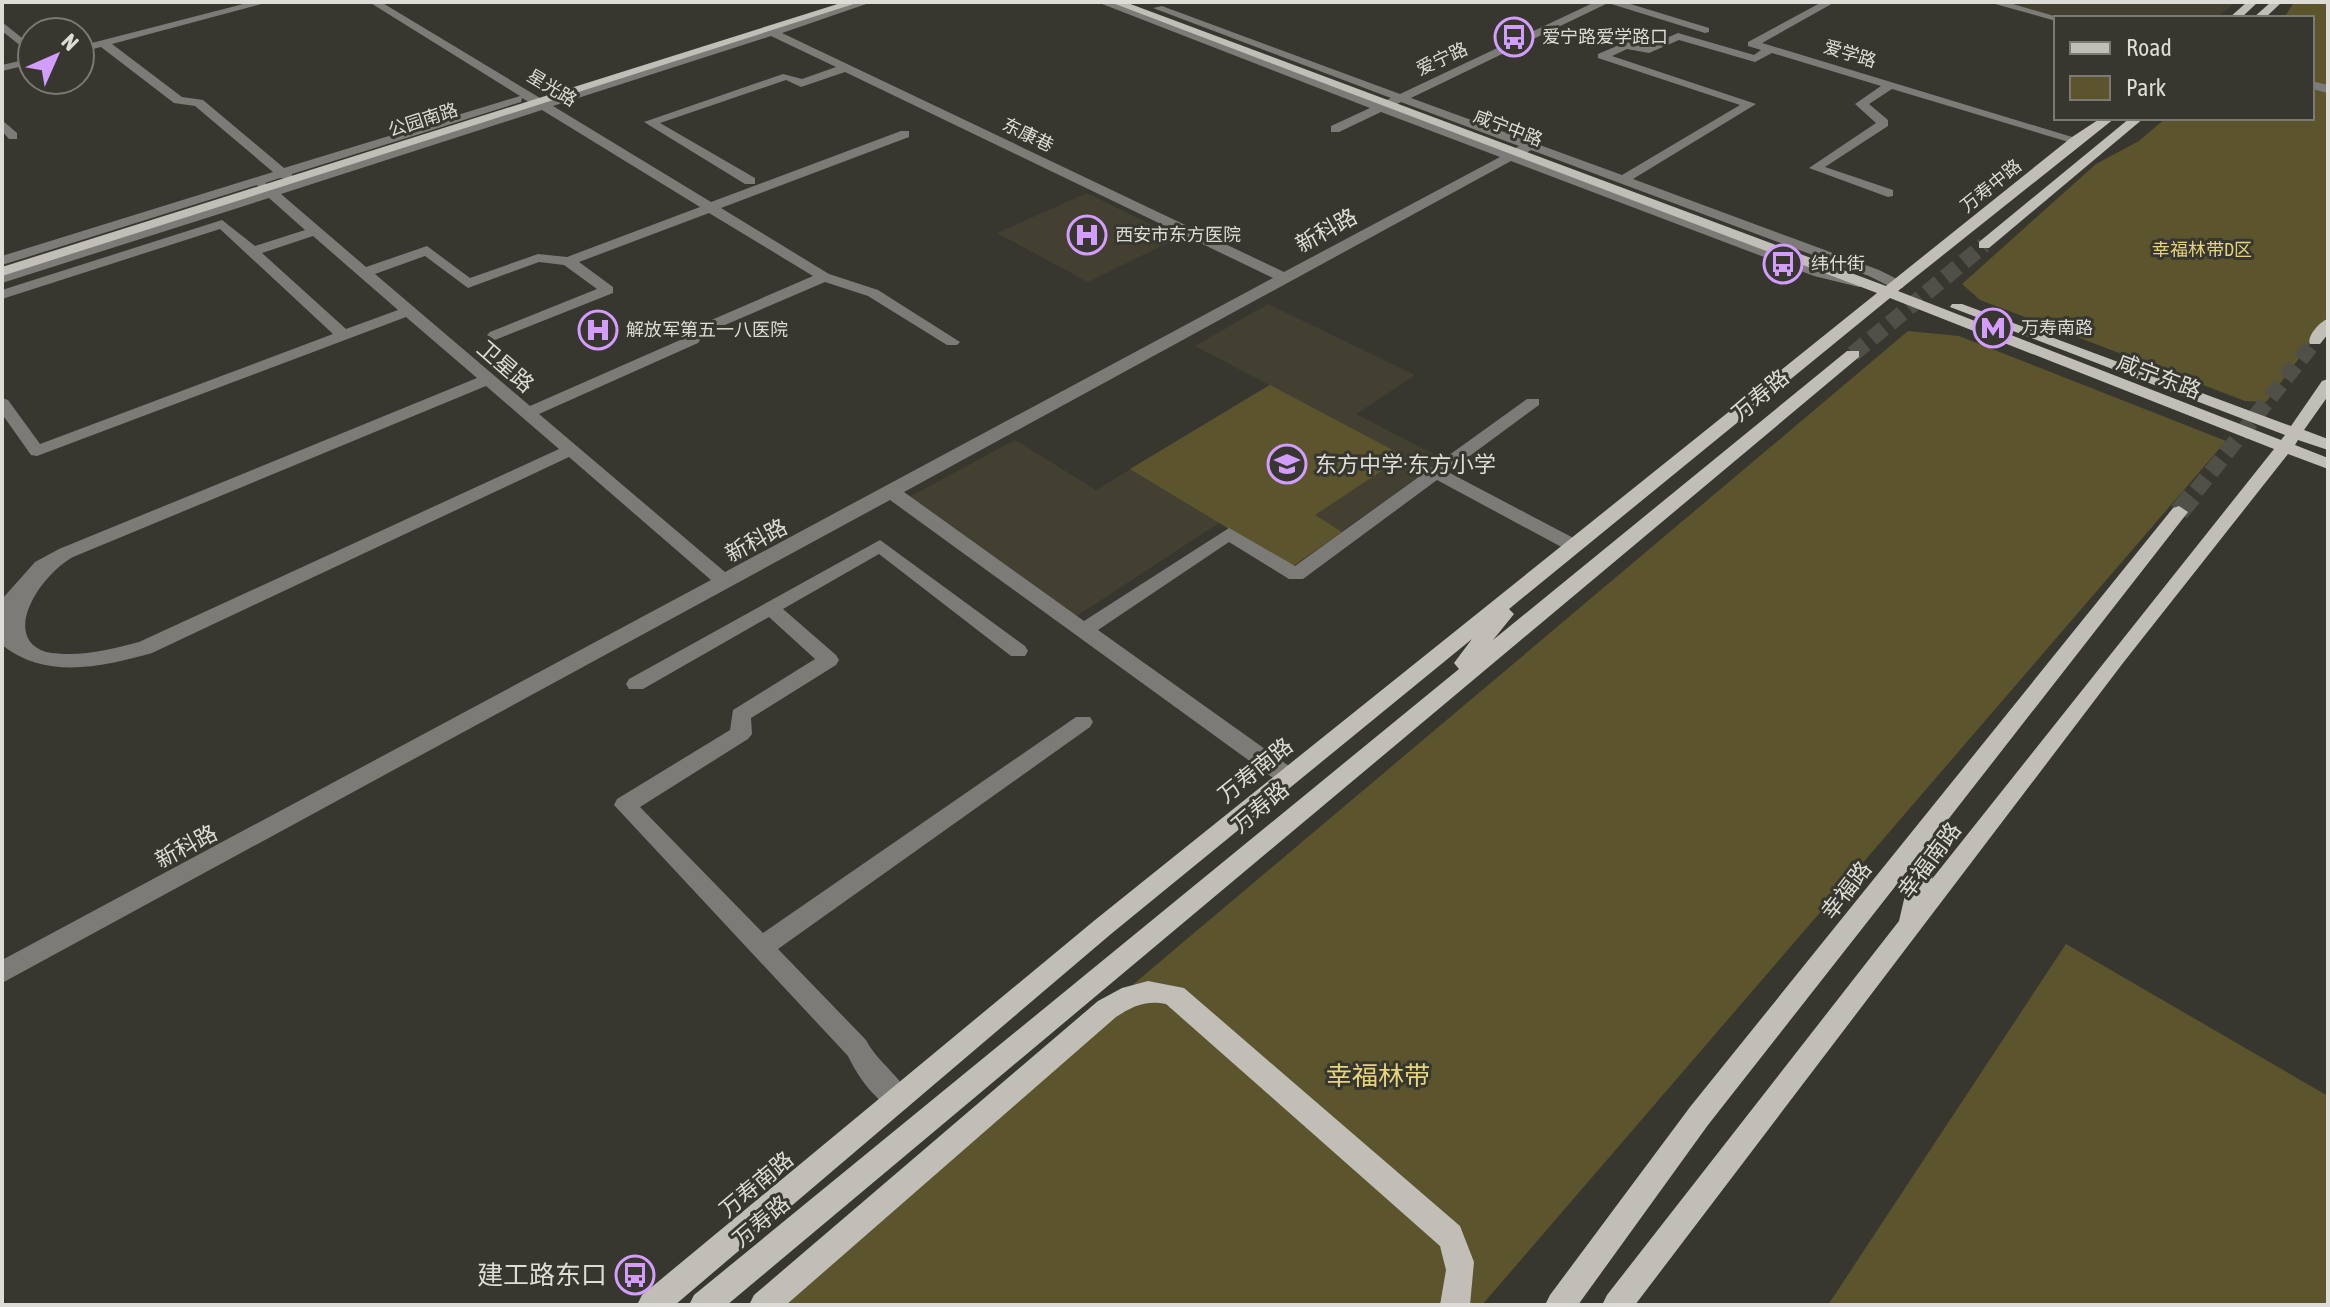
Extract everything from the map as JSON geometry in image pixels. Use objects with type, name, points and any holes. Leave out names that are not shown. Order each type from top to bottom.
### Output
[{"type":"main road","points":[[764,28],[840,2]]},
{"type":"main road","points":[[764,28],[855,2]]},
{"type":"main road","name":"咸宁中路","points":[[1115,2],[1393,102]]},
{"type":"main road","name":"咸宁中路","points":[[1140,2],[1191,25],[1892,289]]},
{"type":"main road","points":[[2236,16],[2253,2]]},
{"type":"main road","points":[[2260,16],[2277,2]]},
{"type":"main road","name":"公园南路","points":[[2,270],[264,187],[285,175],[538,100]]},
{"type":"main road","name":"万寿中路","points":[[1892,289],[2076,140],[2106,120]]},
{"type":"main road","points":[[1984,245],[2136,120]]},
{"type":"main road","points":[[1862,284],[1892,289]]},
{"type":"main road","name":"咸宁东路","points":[[1892,289],[2289,440],[2328,464]]},
{"type":"main road","name":"万寿南路","points":[[652,1305],[1288,777],[1892,289]]},
{"type":"main road","points":[[2315,341],[2328,324]]},
{"type":"main road","name":"万寿路","points":[[704,1305],[1853,354]]},
{"type":"main road","name":"幸福南路","points":[[1617,1305],[2116,658],[2289,440],[2328,384]]},
{"type":"main road","name":"咸宁东路","points":[[2289,440],[2328,445]]},
{"type":"main road","name":"幸福路","points":[[1560,1305],[1699,1116],[2179,512]]},
{"type":"main road","points":[[1434,700],[1532,580]]},
{"type":"main road","points":[[1909,929],[1933,823]]},
{"type":"main road","points":[[764,1305],[1107,1009],[1126,997],[1162,991],[1187,1006],[1450,1236],[1459,1254],[1463,1273],[1455,1305]]},
{"type":"street","points":[[96,45],[264,2]]},
{"type":"street","name":"星光路","points":[[374,2],[824,277],[873,293],[952,342]]},
{"type":"street","points":[[764,28],[827,2]]},
{"type":"street","points":[[2,279],[264,187],[764,28],[867,2]]},
{"type":"street","points":[[1102,2],[1393,102]]},
{"type":"street","name":"爱宁路","points":[[1335,129],[1604,2]]},
{"type":"street","name":"爱学路","points":[[1613,2],[2076,140]]},
{"type":"street","points":[[1752,44],[1830,2]]},
{"type":"street","points":[[1993,2],[2054,17]]},
{"type":"street","name":"东康巷","points":[[764,28],[1286,279]]},
{"type":"street","points":[[1623,180],[1750,104],[1602,56],[1626,45],[1649,50],[1678,36],[1755,59],[1771,49]]},
{"type":"street","points":[[103,43],[178,100],[199,103],[285,175]]},
{"type":"street","points":[[750,181],[650,122],[787,76],[801,83],[845,68]]},
{"type":"street","points":[[1888,193],[1815,168],[1884,123],[1861,104],[1890,85]]},
{"type":"street","points":[[2,124],[13,136]]},
{"type":"street","points":[[364,273],[427,250],[468,284],[538,258],[568,261],[905,134]]},
{"type":"street","points":[[1522,151],[1623,180],[1874,273],[1892,289]]},
{"type":"street","points":[[1522,151],[1819,273],[1862,284]]},
{"type":"street","name":"新科路","points":[[2,972],[1522,151]]},
{"type":"street","points":[[2,261],[264,187]]},
{"type":"street","name":"卫星路","points":[[264,187],[726,583]]},
{"type":"street","points":[[2,295],[222,224],[343,335]]},
{"type":"street","points":[[252,252],[315,231]]},
{"type":"street","points":[[495,335],[608,290],[568,261]]},
{"type":"street","points":[[527,413],[693,340],[698,331],[824,277]]},
{"type":"street","points":[[2,403],[37,451],[408,311]]},
{"type":"street","points":[[488,379],[107,535],[42,566],[13,598],[4,626],[6,642],[47,659],[87,662],[145,648],[570,450]]},
{"type":"street","points":[[1084,630],[1229,534],[1296,575],[1533,402]]},
{"type":"street","points":[[1437,473],[1574,546]]},
{"type":"street","points":[[893,493],[1288,777]]},
{"type":"street","points":[[636,684],[880,546],[1018,651]]},
{"type":"street","points":[[770,608],[829,660],[740,715],[741,734],[625,805],[857,1048],[866,1066],[898,1099]]},
{"type":"street","points":[[761,948],[1083,722]]},
{"type":"shaded area","points":[[2236,2],[2218,16],[2056,16],[2005,3]]},
{"type":"shaded area","name":"西安市东方医院","points":[[1087,193],[1178,238],[1088,282],[997,233]]},
{"type":"shaded area","name":"东方中学·东方小学","points":[[1268,304],[1415,375],[1356,414],[1443,459],[1292,567],[1219,523],[1075,617],[909,497],[1015,440],[1096,490],[1269,385],[1195,346]]},
{"type":"green space","name":"幸福林带D区","points":[[2294,2],[2328,2],[2328,320],[2266,402],[2245,401],[1980,300],[1962,284],[2096,164],[2139,141],[2164,120],[2314,120],[2314,16],[2285,16]]},
{"type":"green space","name":"幸福林带","points":[[1908,331],[1959,336],[2226,441],[1482,1305],[753,1305]]},
{"type":"green space","points":[[1270,385],[1404,456],[1315,515],[1342,532],[1292,567],[1130,469]]},
{"type":"green space","points":[[2066,944],[2328,1096],[2328,1305],[1828,1305]]},
{"type":"tunnel","points":[[1853,354],[1984,245]]},
{"type":"tunnel","points":[[2196,491],[2315,341]]},
{"type":"tunnel","points":[[2179,512],[2198,489]]},
{"type":"place","name":"爱宁路爱学路口","points":[[1514,37]]},
{"type":"place","name":"西安市东方医院","points":[[1087,235]]},
{"type":"place","name":"纬什街","points":[[1783,264]]},
{"type":"place","name":"万寿南路","points":[[1993,328]]},
{"type":"place","name":"解放军第五一八医院","points":[[598,330]]},
{"type":"place","name":"东方中学·东方小学","points":[[1287,464]]},
{"type":"place","name":"建工路东口","points":[[635,1275]]}]
